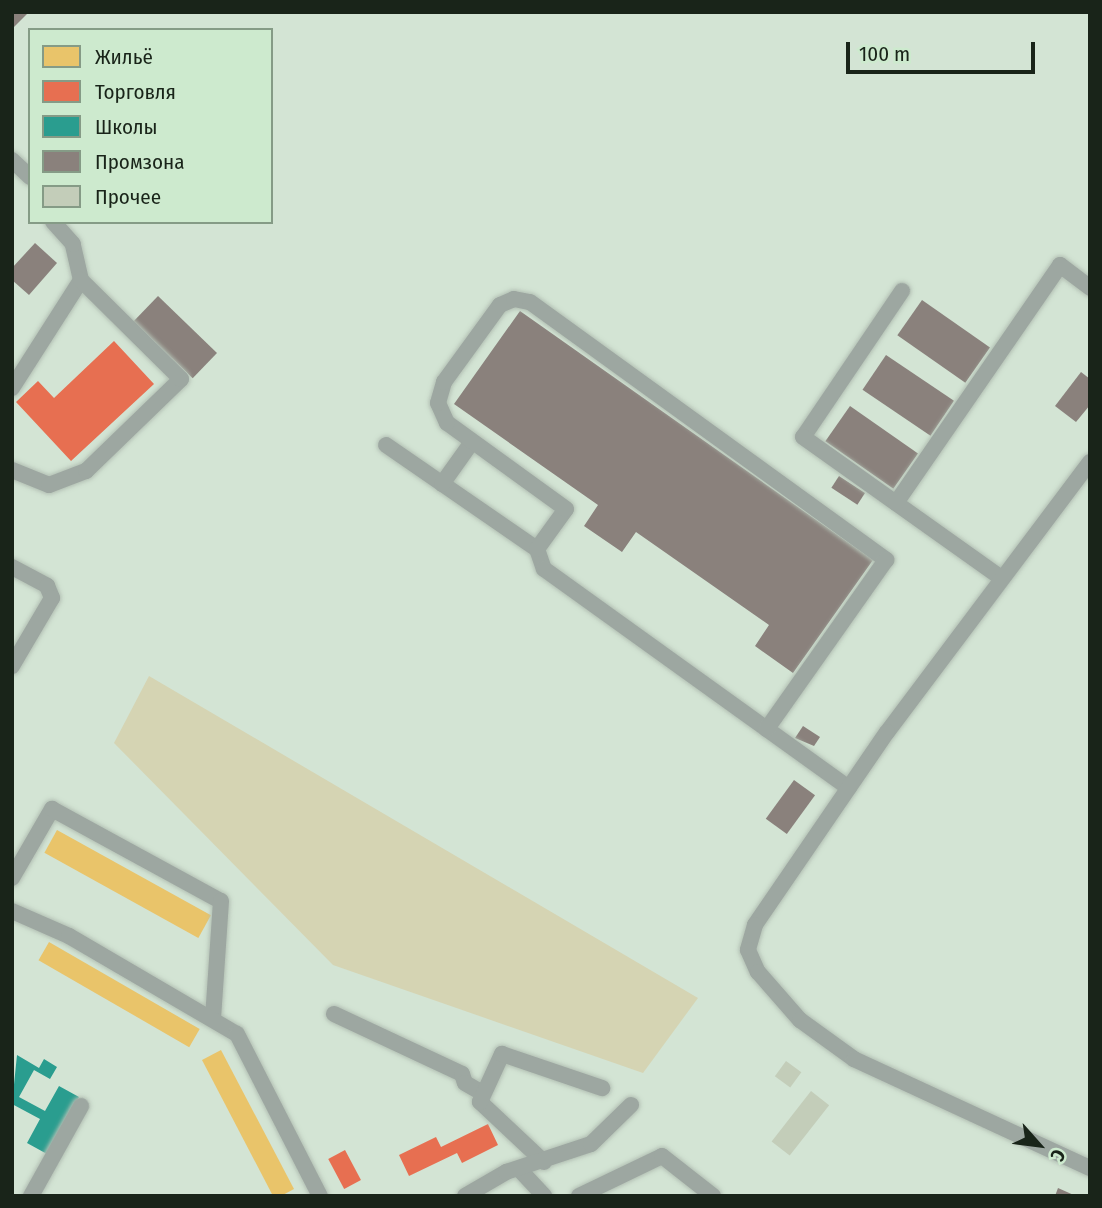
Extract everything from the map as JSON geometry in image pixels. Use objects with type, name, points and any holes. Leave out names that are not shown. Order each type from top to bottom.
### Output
[{"type":"street","points":[[12,160],[28,175]]},
{"type":"street","points":[[12,470],[49,485],[86,471],[181,379],[81,280],[73,244],[55,225]]},
{"type":"street","points":[[896,503],[1060,265],[1090,288]]},
{"type":"street","points":[[12,388],[81,280]]},
{"type":"street","points":[[902,291],[803,437],[1000,577]]},
{"type":"street","points":[[537,550],[566,509],[447,423],[439,393],[500,305],[522,300],[886,559],[767,729]]},
{"type":"street","points":[[443,484],[472,442]]},
{"type":"street","points":[[386,445],[537,550],[544,569],[849,788]]},
{"type":"street","points":[[1090,462],[1000,577],[849,788],[750,937],[752,962],[800,1020],[854,1059],[1090,1168]]},
{"type":"street","points":[[12,568],[47,586],[52,598],[12,666]]},
{"type":"street","points":[[13,873],[52,809],[221,901],[213,1017]]},
{"type":"street","points":[[12,911],[213,1017],[237,1034],[320,1196]]},
{"type":"street","points":[[334,1014],[462,1073],[465,1083],[482,1093]]},
{"type":"street","points":[[544,1162],[480,1102],[502,1054],[602,1088]]},
{"type":"street","points":[[465,1196],[513,1170],[544,1162],[591,1144],[631,1105]]},
{"type":"street","points":[[31,1196],[81,1106]]},
{"type":"street","points":[[579,1196],[662,1156],[713,1196]]},
{"type":"street","points":[[513,1170],[544,1196]]},
{"type":"green space","points":[[149,676],[698,998],[643,1073],[333,965],[114,743]]},
{"type":"building: Жильё","points":[[57,830],[211,915],[198,938],[44,853]]},
{"type":"building: Жильё","points":[[49,942],[200,1029],[189,1047],[38,960]]},
{"type":"building: Жильё","points":[[221,1050],[294,1189],[281,1196],[273,1196],[202,1060]]},
{"type":"building: Торговля","points":[[114,341],[154,384],[71,461],[16,402],[38,381],[54,398]]},
{"type":"building: Торговля","points":[[488,1124],[498,1145],[462,1163],[457,1153],[409,1176],[399,1155],[436,1137],[441,1147]]},
{"type":"building: Торговля","points":[[345,1150],[361,1180],[344,1189],[328,1159]]},
{"type":"building: Школы","points":[[17,1055],[39,1068],[44,1059],[57,1067],[50,1079],[34,1070],[19,1097],[45,1111],[59,1086],[79,1097],[47,1154],[27,1143],[40,1119],[12,1104]]},
{"type":"building: Промзона","points":[[12,12],[29,12],[12,29]]},
{"type":"building: Промзона","points":[[35,243],[57,263],[29,295],[12,280],[12,268]]},
{"type":"building: Промзона","points":[[158,296],[217,353],[193,378],[134,321]]},
{"type":"building: Промзона","points":[[922,300],[990,348],[965,383],[897,335]]},
{"type":"building: Промзона","points":[[520,311],[873,560],[793,673],[755,646],[769,625],[636,532],[622,552],[584,526],[598,505],[454,404]]},
{"type":"building: Промзона","points":[[886,355],[954,401],[930,436],[863,390]]},
{"type":"building: Промзона","points":[[1081,372],[1090,379],[1090,405],[1076,422],[1055,406]]},
{"type":"building: Промзона","points":[[850,406],[918,454],[893,489],[825,441]]},
{"type":"building: Промзона","points":[[839,476],[865,493],[857,505],[831,488]]},
{"type":"building: Промзона","points":[[803,726],[820,737],[814,746],[795,738]]},
{"type":"building: Промзона","points":[[794,780],[815,795],[787,834],[766,819]]},
{"type":"building: Промзона","points":[[1058,1188],[1076,1196],[1055,1196]]},
{"type":"building: Прочее","points":[[786,1061],[801,1072],[790,1088],[775,1076]]},
{"type":"building: Прочее","points":[[811,1091],[829,1105],[790,1156],[772,1141]]}]
